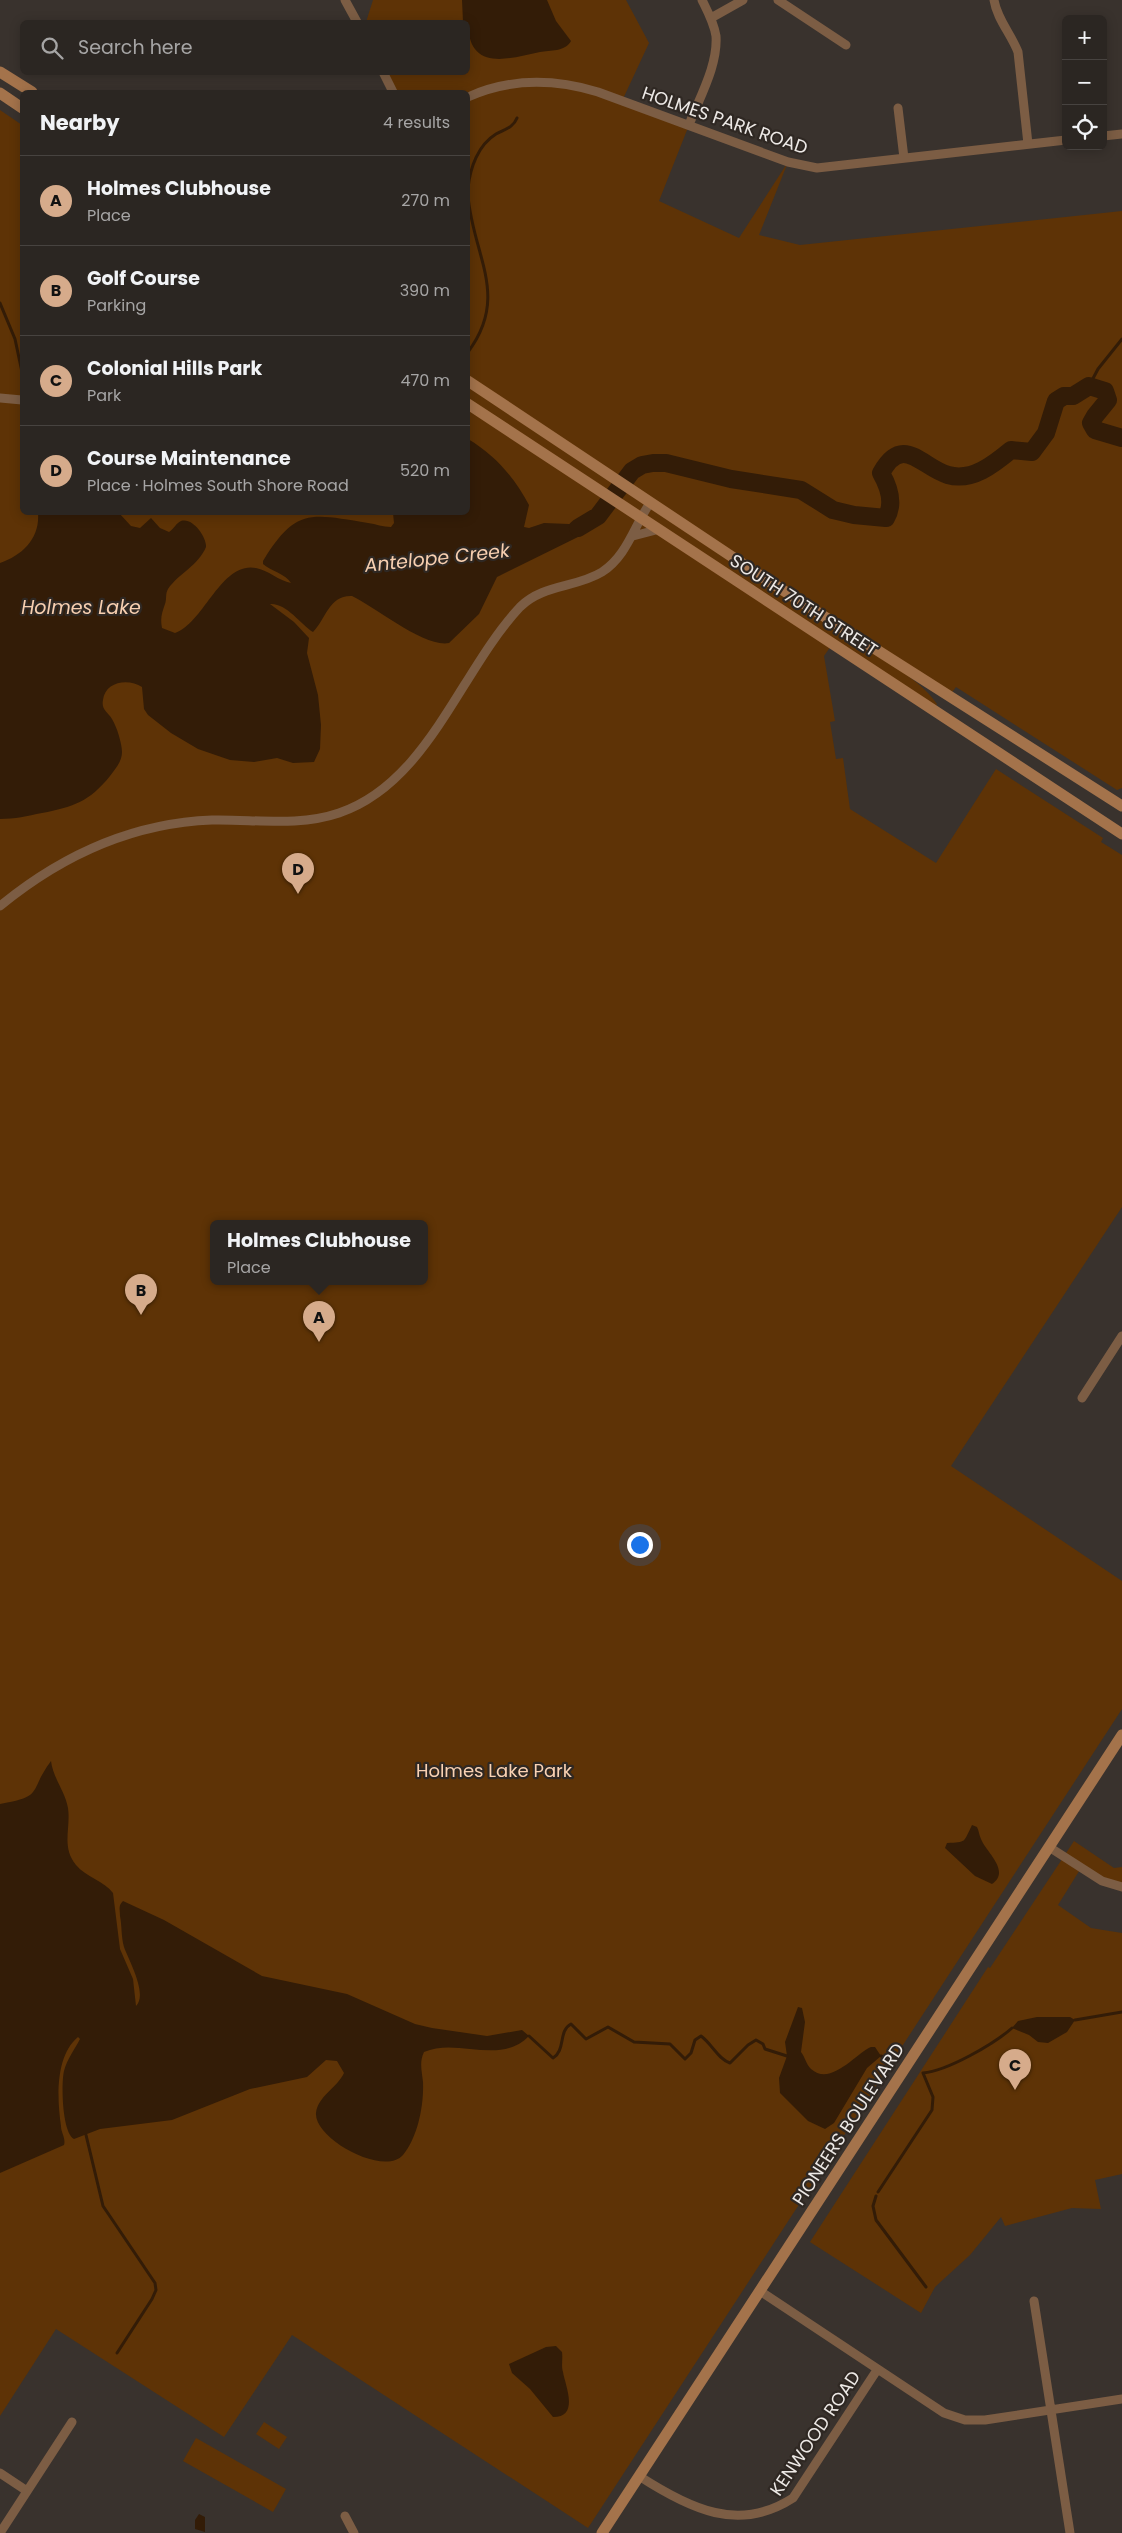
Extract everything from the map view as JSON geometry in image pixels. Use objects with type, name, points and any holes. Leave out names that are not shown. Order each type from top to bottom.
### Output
[{"type":"main road","points":[[0,72],[29,90]]},
{"type":"main road","points":[[0,93],[20,107]]},
{"type":"main road","name":"SOUTH 70TH STREET","points":[[470,382],[650,502],[1122,806]]},
{"type":"main road","name":"SOUTH 70TH STREET","points":[[470,405],[624,509],[1122,834]]},
{"type":"main road","name":"PIONEERS BOULEVARD","points":[[602,2533],[1122,1735]]},
{"type":"street","points":[[345,0],[356,20]]},
{"type":"street","points":[[689,125],[714,59],[716,35],[711,18],[702,0]]},
{"type":"street","points":[[711,18],[743,0]]},
{"type":"street","points":[[778,0],[846,45]]},
{"type":"street","points":[[994,0],[998,15],[1013,39],[1018,52],[1028,144]]},
{"type":"street","points":[[384,75],[391,90]]},
{"type":"street","name":"HOLMES PARK ROAD","points":[[470,96],[510,84],[554,82],[598,92],[802,166],[827,167],[1062,140]]},
{"type":"street","points":[[898,108],[904,158]]},
{"type":"street","points":[[1107,136],[1122,134]]},
{"type":"street","points":[[0,398],[20,400]]},
{"type":"street","points":[[0,906],[60,864],[97,845],[139,831],[174,823],[202,821],[302,820],[337,814],[367,801],[387,786],[406,766],[500,633],[522,606],[541,592],[584,580],[602,572],[616,559],[633,536],[650,502]]},
{"type":"street","points":[[633,536],[656,530]]},
{"type":"street","points":[[1082,1398],[1122,1336]]},
{"type":"street","points":[[1049,1847],[1102,1881],[1122,1887]]},
{"type":"street","points":[[760,2291],[877,2370],[944,2413],[957,2418],[985,2420],[1122,2399]]},
{"type":"street","points":[[1034,2301],[1070,2533]]},
{"type":"street","name":"KENWOOD ROAD","points":[[757,2523],[774,2516],[793,2498],[877,2370]]},
{"type":"street","points":[[0,2533],[72,2422]]},
{"type":"street","points":[[0,2473],[28,2491]]},
{"type":"street","points":[[639,2476],[715,2523]]},
{"type":"street","points":[[345,2516],[354,2533]]},
{"type":"green space","name":"Holmes Lake Park","points":[[373,0],[626,0],[649,43],[622,101],[689,125],[659,201],[739,238],[788,162],[759,235],[800,245],[1122,211],[1122,788],[1117,790],[956,687],[950,695],[843,628],[840,634],[906,674],[929,693],[937,704],[936,706],[835,640],[824,656],[835,721],[830,722],[836,759],[843,758],[850,809],[936,863],[996,769],[1103,838],[1101,842],[1122,855],[1122,1207],[951,1466],[1122,1581],[1122,1709],[588,2528],[292,2335],[224,2437],[56,2329],[0,2416],[0,110],[20,124],[20,515],[470,515],[470,90],[392,90],[384,75],[470,75],[470,20],[367,20]]},
{"type":"green space","points":[[1074,1841],[1114,1868],[1122,1867],[1122,1887],[1081,1868],[1058,1905],[1091,1928],[1122,1933],[1122,2174],[1095,2180],[1101,2209],[1072,2208],[1005,2226],[1001,2217],[970,2255],[935,2287],[921,2313],[810,2242],[988,1967],[990,1968]]},
{"type":"green space","points":[[264,2422],[287,2437],[279,2449],[256,2434]]},
{"type":"green space","points":[[196,2438],[286,2489],[273,2512],[183,2461]]},
{"type":"water","points":[[462,0],[547,0],[556,21],[571,41],[565,47],[553,51],[503,59],[492,58],[482,55],[475,49],[470,38],[470,20],[463,20]]},
{"type":"water","name":"Holmes Lake","points":[[470,440],[487,452],[503,468],[523,495],[529,505],[524,527],[529,528],[544,523],[569,524],[592,515],[598,516],[598,520],[591,529],[578,537],[497,577],[479,614],[449,643],[439,643],[414,633],[352,596],[338,599],[313,632],[288,610],[270,604],[294,622],[309,638],[307,653],[318,695],[321,725],[320,749],[314,762],[293,763],[277,758],[254,762],[230,760],[198,749],[171,733],[148,715],[144,709],[142,687],[131,683],[118,683],[108,689],[103,703],[104,709],[116,726],[122,749],[120,762],[110,776],[95,792],[72,806],[26,816],[0,819],[0,563],[23,550],[33,538],[38,515],[121,515],[131,526],[140,528],[151,518],[160,528],[169,532],[181,521],[190,522],[194,525],[202,534],[206,547],[203,554],[168,589],[161,621],[162,628],[175,633],[195,618],[223,583],[233,574],[244,568],[260,569],[291,583],[286,577],[263,564],[263,561],[285,531],[296,523],[307,518],[318,517],[371,523],[385,527],[391,527],[394,523],[393,515],[470,515]]},
{"type":"water","points":[[51,1761],[68,1808],[67,1837],[71,1858],[80,1869],[105,1885],[113,1893],[120,1949],[133,1979],[136,2006],[140,1994],[136,1977],[123,1943],[120,1904],[123,1901],[164,1920],[262,1976],[347,1994],[415,2024],[432,2028],[487,2036],[522,2030],[529,2036],[518,2045],[505,2049],[450,2047],[424,2052],[421,2063],[423,2082],[419,2120],[408,2148],[403,2155],[394,2161],[367,2158],[352,2152],[326,2134],[318,2123],[317,2107],[344,2073],[337,2061],[326,2060],[307,2077],[250,2089],[172,2120],[100,2129],[74,2139],[67,2128],[63,2108],[63,2077],[69,2058],[80,2039],[78,2037],[65,2055],[59,2078],[59,2103],[64,2145],[0,2173],[0,1804],[30,1795]]},
{"type":"water","points":[[972,1825],[977,1827],[981,1839],[996,1861],[999,1873],[997,1879],[992,1884],[975,1876],[945,1848],[947,1843],[964,1840]]},
{"type":"water","points":[[798,2007],[802,2008],[805,2022],[801,2052],[811,2069],[827,2074],[835,2072],[871,2047],[875,2047],[881,2056],[867,2068],[834,2123],[825,2129],[808,2121],[780,2093],[779,2078],[787,2056],[785,2042]]},
{"type":"water","points":[[1037,2017],[1070,2017],[1075,2020],[1067,2032],[1048,2043],[1038,2042],[1029,2035],[1012,2028],[1018,2021]]},
{"type":"water","points":[[556,2346],[562,2352],[562,2370],[568,2392],[569,2406],[561,2416],[553,2417],[530,2389],[512,2373],[509,2364],[546,2347]]},
{"type":"water","points":[[199,2514],[205,2517],[205,2532],[195,2529],[195,2520]]},
{"type":"waterway","points":[[470,178],[473,165],[484,144],[496,134],[511,126],[517,118]]},
{"type":"waterway","points":[[470,211],[486,276],[488,294],[486,312],[480,332],[470,349]]},
{"type":"waterway","points":[[0,303],[15,339],[20,363]]},
{"type":"waterway","points":[[1089,386],[1098,369],[1122,339]]},
{"type":"waterway","name":"Antelope Creek","points":[[578,528],[598,516],[632,471],[642,465],[653,463],[666,463],[731,479],[801,490],[833,510],[854,515],[886,518],[890,507],[890,495],[881,473],[889,461],[897,455],[913,456],[948,475],[957,477],[974,474],[990,466],[1011,450],[1032,452],[1046,433],[1056,401],[1064,396],[1073,396],[1089,386],[1105,391],[1108,400],[1091,423],[1095,430],[1122,438]]},
{"type":"waterway","points":[[1075,2020],[1122,2012]]},
{"type":"waterway","points":[[529,2036],[553,2058],[557,2055],[565,2031],[571,2024],[586,2039],[608,2027],[634,2042],[670,2044],[685,2059],[691,2053],[695,2040],[701,2036],[722,2058],[730,2063],[748,2045],[756,2040],[763,2044],[765,2049],[787,2056]]},
{"type":"waterway","points":[[878,2192],[932,2110],[933,2097],[923,2073],[933,2071],[970,2056],[994,2042],[1012,2028]]},
{"type":"waterway","points":[[881,2056],[893,2060]]},
{"type":"waterway","points":[[86,2135],[103,2206],[155,2283],[156,2290],[117,2353]]},
{"type":"waterway","points":[[876,2196],[873,2206],[876,2220],[926,2287]]},
{"type":"place","name":"Course Maintenance","points":[[298,894]]},
{"type":"place","name":"Golf Course","points":[[141,1315]]},
{"type":"place","name":"Holmes Clubhouse","points":[[319,1342]]},
{"type":"place","name":"Colonial Hills Park","points":[[1015,2090]]}]
